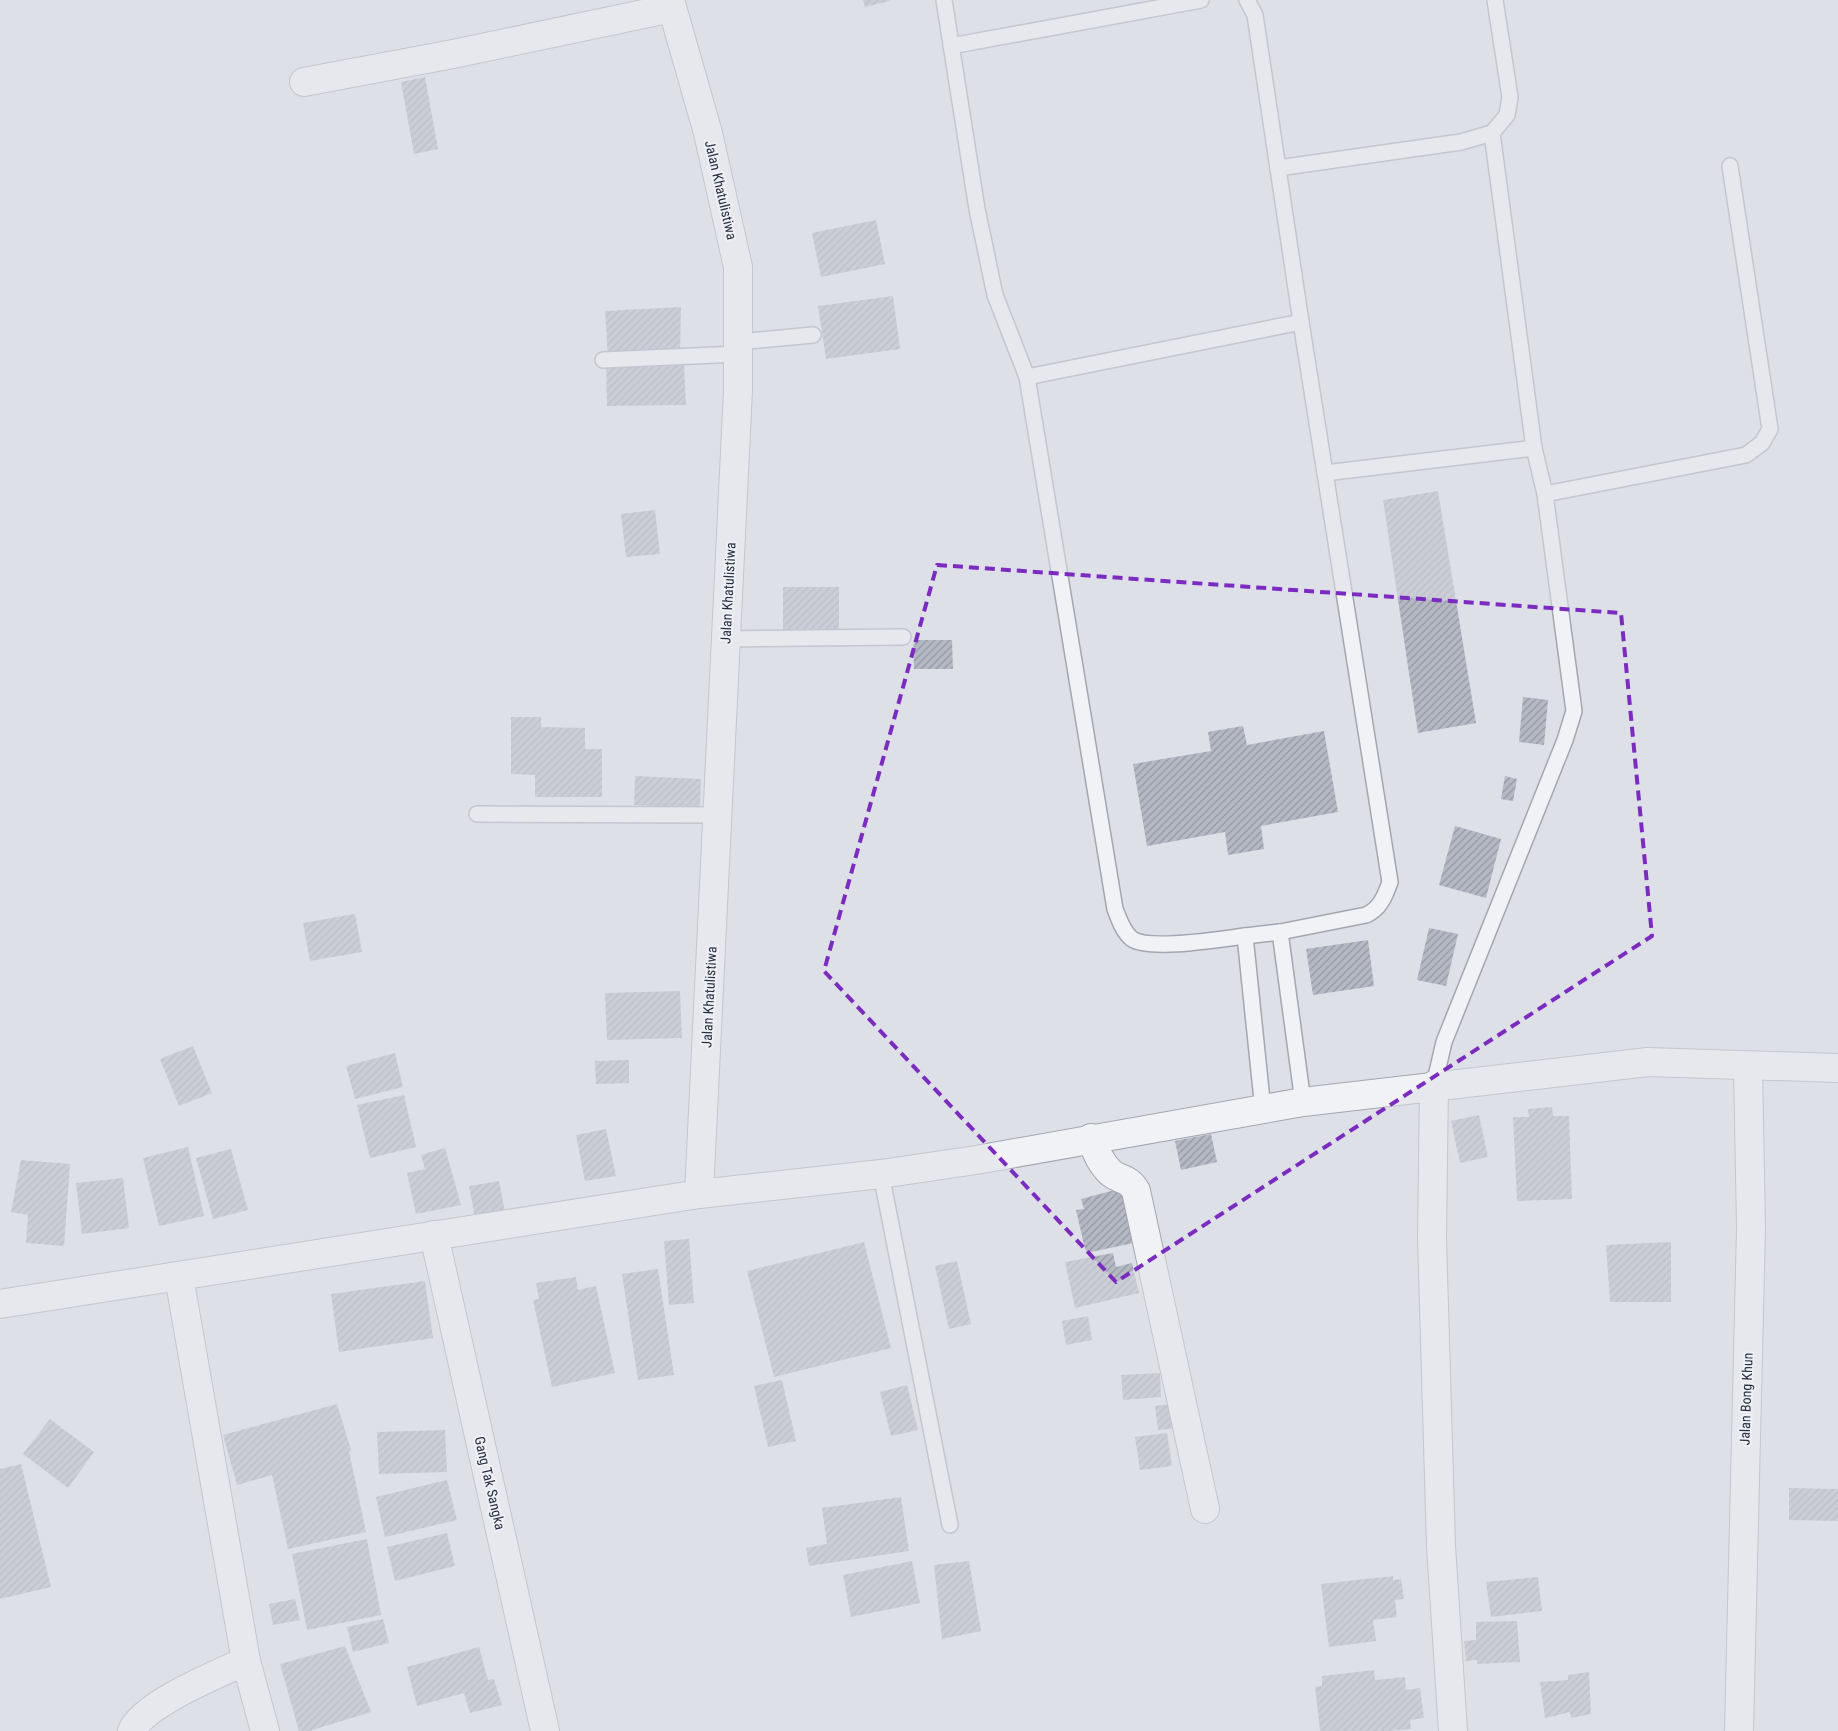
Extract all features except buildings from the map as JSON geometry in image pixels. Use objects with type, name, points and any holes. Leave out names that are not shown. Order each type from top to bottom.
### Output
[{"type":"street","points":[[304,82],[453,54],[671,4]]},
{"type":"street","name":"Jalan Khatulistiwa","points":[[671,4],[708,133],[738,267],[738,348],[718,815],[699,1194]]},
{"type":"street","points":[[0,1304],[179,1277],[434,1234],[699,1194],[881,1174],[976,1160],[1091,1138],[1303,1102],[1434,1085],[1648,1062],[1838,1068]]},
{"type":"street","name":"Jalan Bong Khun","points":[[1739,1731],[1739,1634],[1750,1228],[1748,1066]]},
{"type":"street","points":[[1434,1085],[1432,1238],[1441,1546],[1454,1731]]},
{"type":"street","points":[[1091,1138],[1100,1161],[1112,1174],[1131,1182],[1136,1191],[1206,1509]]},
{"type":"street","name":"Gang Tak Sangka","points":[[434,1234],[546,1731]]},
{"type":"street","points":[[179,1277],[246,1661],[265,1731]]},
{"type":"street","points":[[132,1731],[136,1722],[169,1698],[246,1661]]},
{"type":"lane","points":[[944,0],[977,209],[995,295],[1027,377],[1115,909],[1122,927],[1133,939],[1150,945],[1280,932],[1374,912],[1386,896],[1390,882],[1301,322],[1255,15],[1247,0]]},
{"type":"lane","points":[[951,46],[1201,0]]},
{"type":"lane","points":[[1278,168],[1461,142],[1492,133],[1508,115],[1510,97],[1495,0]]},
{"type":"lane","points":[[1434,1085],[1444,1042],[1565,740],[1574,711],[1545,494],[1534,448],[1492,133]]},
{"type":"lane","points":[[1545,494],[1746,454],[1762,443],[1770,430],[1730,166]]},
{"type":"lane","points":[[1027,377],[1301,322]]},
{"type":"lane","points":[[603,360],[738,348],[812,335]]},
{"type":"lane","points":[[1325,474],[1534,448]]},
{"type":"lane","points":[[725,639],[903,637]]},
{"type":"lane","points":[[477,814],[718,815]]},
{"type":"lane","points":[[1280,932],[1303,1102]]},
{"type":"lane","points":[[1245,936],[1263,1110]]},
{"type":"lane","points":[[881,1174],[950,1525]]},
{"type":"highlighted area","points":[[937,565],[1621,613],[1652,936],[1116,1282],[824,971]]}]
